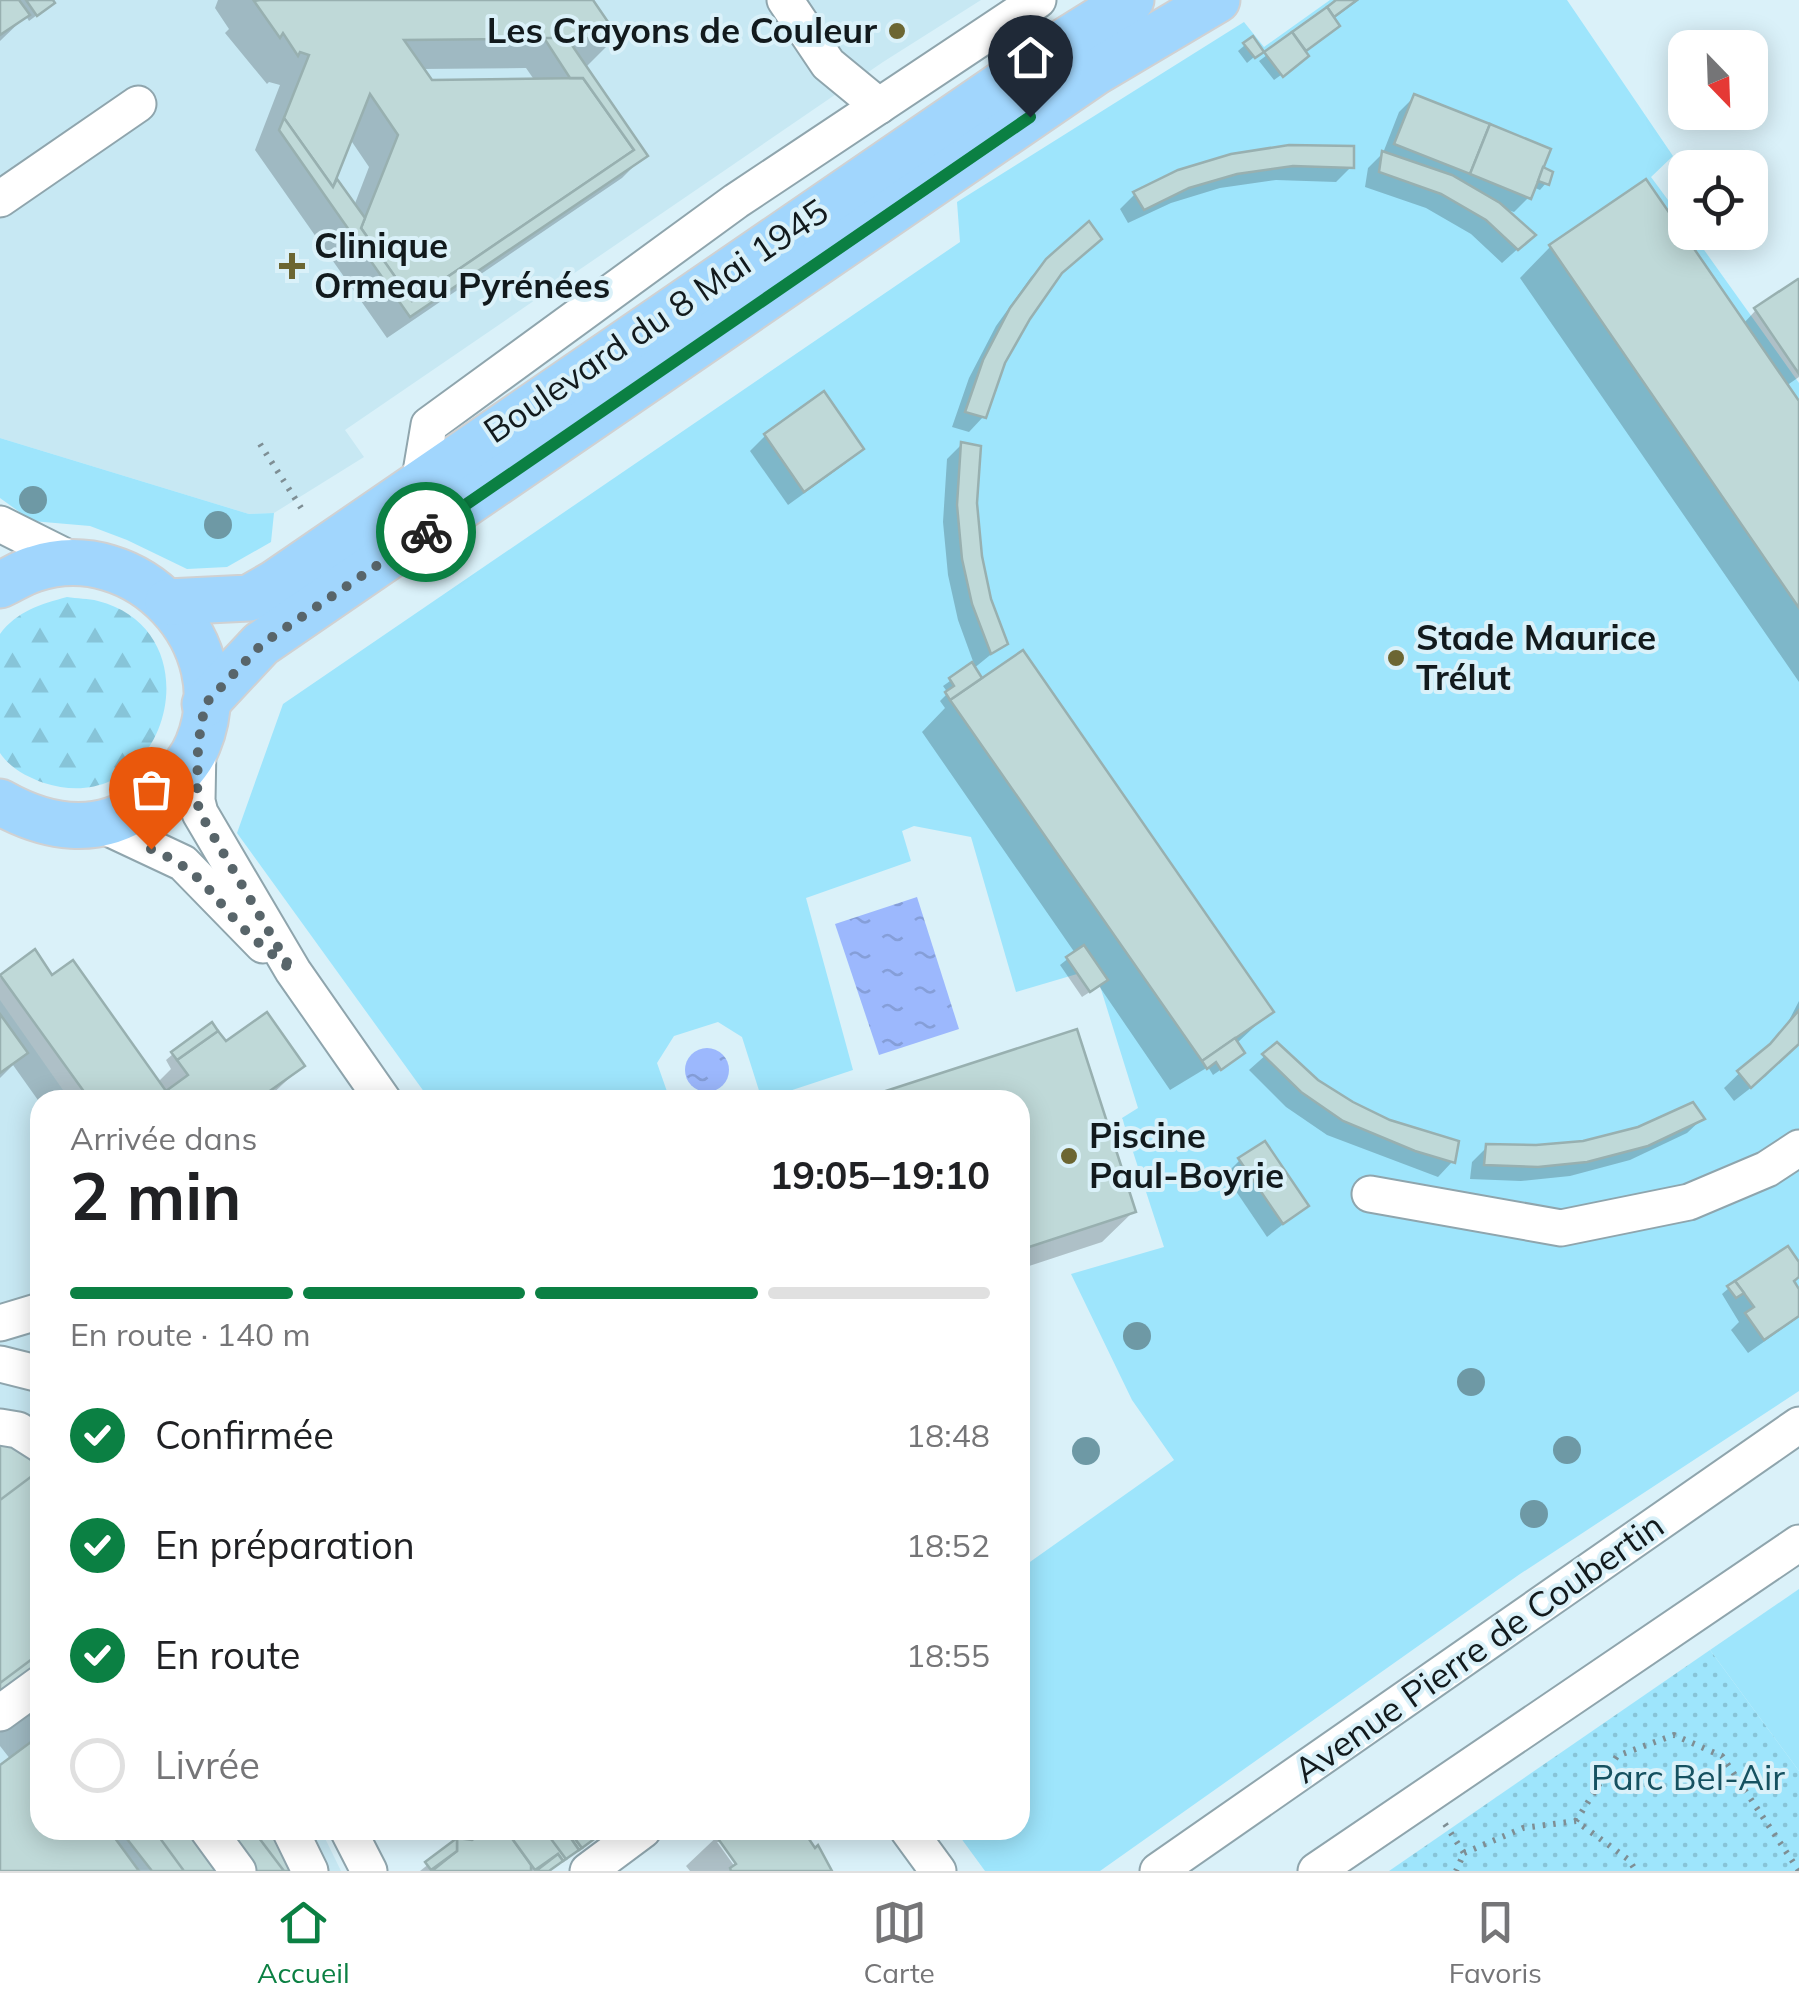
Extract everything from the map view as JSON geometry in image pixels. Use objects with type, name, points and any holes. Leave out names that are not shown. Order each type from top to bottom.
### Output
[{"type":"main road","name":"Boulevard du 8 Mai 1945","points":[[168,602],[249,598],[275,584],[1065,41],[1131,0]]},
{"type":"main road","name":"Boulevard du 8 Mai 1945","points":[[102,825],[132,812],[166,788],[201,724],[262,644],[1094,73],[1217,0]]},
{"type":"main road","points":[[0,585],[36,568],[76,562],[110,567],[142,581],[168,602],[190,632],[203,667],[201,724]]},
{"type":"main road","points":[[10,817],[61,826],[102,825]]},
{"type":"street","points":[[785,0],[828,64],[879,106]]},
{"type":"street","points":[[419,484],[428,426],[736,202],[879,106],[999,10],[1038,0]]},
{"type":"street","points":[[0,199],[138,104]]},
{"type":"street","points":[[0,524],[76,562]]},
{"type":"street","points":[[201,724],[197,801],[200,813],[365,1090]]},
{"type":"street","points":[[102,825],[183,863],[248,934],[292,971]]},
{"type":"street","points":[[1370,1194],[1561,1228],[1689,1202],[1767,1169],[1799,1148]]},
{"type":"street","points":[[0,1324],[30,1314]]},
{"type":"street","points":[[0,1364],[30,1372]]},
{"type":"street","name":"Avenue Pierre de Coubertin","points":[[1158,1871],[1799,1425]]},
{"type":"street","points":[[0,1427],[18,1430],[30,1438]]},
{"type":"street","points":[[1316,1871],[1799,1544]]},
{"type":"street","points":[[0,1713],[30,1691]]},
{"type":"street","points":[[215,1840],[238,1871]]},
{"type":"street","points":[[295,1840],[310,1871]]},
{"type":"street","points":[[353,1840],[369,1871]]},
{"type":"street","points":[[588,1871],[630,1840]]},
{"type":"street","points":[[915,1840],[938,1871]]},
{"type":"path","points":[[260,444],[313,527]]},
{"type":"path","points":[[1576,1821],[1616,1756],[1674,1735],[1722,1756],[1799,1871]]},
{"type":"path","points":[[1427,1796],[1464,1853]]},
{"type":"path","points":[[1456,1871],[1464,1853],[1523,1828],[1576,1821],[1630,1860],[1636,1871]]},
{"type":"shaded area","name":"Clinique Ormeau Pyrénées","points":[[0,0],[981,0],[883,62],[345,430],[364,457],[274,513],[249,514],[0,438]]},
{"type":"shaded area","points":[[0,1000],[63,1090],[30,1090],[30,1840],[326,1840],[341,1871],[0,1871]]},
{"type":"green space","points":[[1330,0],[1567,0],[1669,150],[1668,161],[1651,177],[1668,200],[1668,250],[1704,250],[1799,383],[1799,1391],[1520,1574],[1100,1871],[985,1871],[962,1840],[1030,1840],[1030,1562],[1174,1460],[1132,1400],[1071,1274],[1164,1247],[1122,1118],[1138,1108],[1100,986],[1108,980],[1084,945],[1066,957],[1077,974],[1016,992],[971,837],[914,826],[902,831],[911,861],[806,898],[853,1070],[792,1090],[759,1090],[742,1037],[718,1022],[674,1036],[657,1063],[666,1090],[423,1090],[237,833],[283,704],[960,242],[957,202],[1244,22],[1264,47]]},
{"type":"green space","points":[[0,438],[249,514],[274,513],[271,542],[227,567],[187,569],[90,526],[32,521],[0,498]]},
{"type":"green space","points":[[67,597],[98,601],[135,619],[158,648],[166,682],[162,718],[147,751],[121,775],[86,788],[38,781],[14,768],[0,753],[0,634],[22,614]]},
{"type":"green space","points":[[1799,1589],[1799,1771],[1710,1650]]},
{"type":"green space","name":"Parc Bel-Air","points":[[1710,1650],[1799,1771],[1799,1871],[1389,1871]]},
{"type":"water","points":[[917,897],[959,1029],[879,1055],[835,924]]},
{"type":"water","points":[[698,1049],[716,1049],[728,1061],[728,1079],[717,1090],[697,1090],[686,1079],[686,1061]]},
{"type":"building","points":[[0,0],[19,0],[30,15],[0,35]]},
{"type":"building","points":[[26,0],[53,0],[55,3],[37,16]]},
{"type":"building","points":[[593,0],[619,38],[404,40],[432,80],[583,78],[634,150],[412,301],[361,228],[398,135],[370,94],[333,187],[284,118],[309,55],[300,52],[298,56],[283,33],[280,38],[254,1]]},
{"type":"building","points":[[1336,0],[1357,0],[1334,17],[1327,7]]},
{"type":"building","points":[[1327,7],[1340,26],[1306,51],[1292,32]]},
{"type":"building","points":[[1292,32],[1309,56],[1283,77],[1264,52]]},
{"type":"building","points":[[1253,36],[1264,52],[1255,58],[1243,43]]},
{"type":"building","points":[[544,38],[567,38],[648,156],[410,317],[279,130],[284,118],[333,187],[337,179],[365,218],[361,228],[412,301],[634,150],[583,78],[570,78]]},
{"type":"building","points":[[1414,94],[1490,124],[1470,174],[1394,144]]},
{"type":"building","points":[[1490,124],[1551,149],[1531,199],[1470,174]]},
{"type":"building","points":[[1289,145],[1354,146],[1354,168],[1293,166],[1237,174],[1189,188],[1144,210],[1133,192],[1178,170],[1231,154]]},
{"type":"building","points":[[1382,151],[1452,175],[1500,203],[1536,235],[1518,250],[1486,220],[1441,194],[1379,172]]},
{"type":"building","points":[[1543,167],[1553,172],[1549,185],[1538,181]]},
{"type":"building","points":[[1646,179],[1668,211],[1668,250],[1695,250],[1799,401],[1799,608],[1549,245]]},
{"type":"building","points":[[1089,221],[1102,239],[1062,273],[1030,319],[1005,363],[986,418],[965,412],[983,360],[1010,308],[1046,259]]},
{"type":"building","points":[[1799,280],[1799,374],[1754,308]]},
{"type":"building","points":[[824,391],[864,449],[804,492],[764,434]]},
{"type":"building","points":[[961,442],[981,446],[977,503],[982,556],[991,599],[1008,644],[991,654],[972,604],[962,559],[957,505]]},
{"type":"building","points":[[1023,650],[1274,1012],[1202,1061],[950,700]]},
{"type":"building","points":[[972,662],[982,678],[950,700],[945,692],[954,686],[949,678]]},
{"type":"building","points":[[1084,945],[1108,980],[1090,992],[1066,957]]},
{"type":"building","points":[[35,949],[52,975],[73,960],[165,1090],[83,1090],[0,975]]},
{"type":"building","points":[[1799,1010],[1799,1044],[1751,1088],[1737,1071],[1770,1044]]},
{"type":"building","points":[[267,1012],[305,1066],[271,1090],[167,1090],[188,1075],[177,1060],[218,1031],[226,1041]]},
{"type":"building","points":[[0,1014],[28,1053],[0,1073]]},
{"type":"building","points":[[212,1022],[218,1031],[177,1060],[171,1052]]},
{"type":"building","name":"Piscine Paul-Boyrie","points":[[1077,1029],[1136,1212],[1030,1247],[1030,1090],[889,1090]]},
{"type":"building","points":[[1235,1038],[1245,1053],[1221,1070],[1216,1062],[1207,1069],[1202,1061]]},
{"type":"building","points":[[1277,1042],[1318,1080],[1353,1102],[1390,1120],[1459,1141],[1455,1163],[1343,1121],[1301,1092],[1262,1054]]},
{"type":"building","points":[[1693,1102],[1705,1119],[1648,1146],[1587,1162],[1538,1167],[1484,1165],[1486,1144],[1583,1141],[1638,1127]]},
{"type":"building","points":[[1265,1141],[1309,1206],[1283,1224],[1238,1158]]},
{"type":"building","points":[[1788,1246],[1799,1262],[1799,1277],[1794,1281],[1799,1289],[1799,1316],[1764,1340],[1745,1313],[1754,1307],[1735,1281]]},
{"type":"building","points":[[1735,1281],[1744,1293],[1736,1298],[1727,1286]]},
{"type":"building","points":[[0,1416],[30,1428],[30,1715],[26,1710],[0,1729]]},
{"type":"building","points":[[30,1478],[30,1660],[0,1683],[0,1500]]},
{"type":"building","points":[[30,1743],[30,1840],[116,1840],[139,1871],[0,1871],[0,1765]]},
{"type":"building","points":[[128,1840],[302,1840],[318,1871],[152,1871]]},
{"type":"building","points":[[161,1840],[261,1840],[284,1871],[184,1871]]},
{"type":"building","points":[[457,1840],[513,1840],[531,1871],[432,1871],[457,1851]]},
{"type":"building","points":[[457,1840],[457,1851],[431,1870],[425,1862]]},
{"type":"building","points":[[513,1840],[553,1840],[566,1859],[563,1861],[558,1854],[535,1870]]},
{"type":"building","points":[[552,1840],[572,1840],[579,1850],[566,1859]]},
{"type":"building","points":[[576,1840],[593,1840],[582,1848]]},
{"type":"building","points":[[719,1840],[810,1840],[815,1848],[818,1845],[832,1871],[731,1871],[736,1864]]},
{"type":"building","points":[[558,1854],[563,1861],[549,1871],[536,1871]]},
{"type":"way so far","points":[[151,849],[183,863],[248,934],[292,971],[200,813],[196,768],[205,704],[262,644],[426,532]]},
{"type":"place","name":"Les Crayons de Couleur","points":[[897,31]]},
{"type":"place","name":"Clinique Ormeau Pyrénées","points":[[292,266]]},
{"type":"place","name":"Stade Maurice Trélut","points":[[1396,658]]},
{"type":"place","name":"Piscine Paul-Boyrie","points":[[1069,1156]]},
{"type":"route","points":[[426,532],[1030,117]]}]
